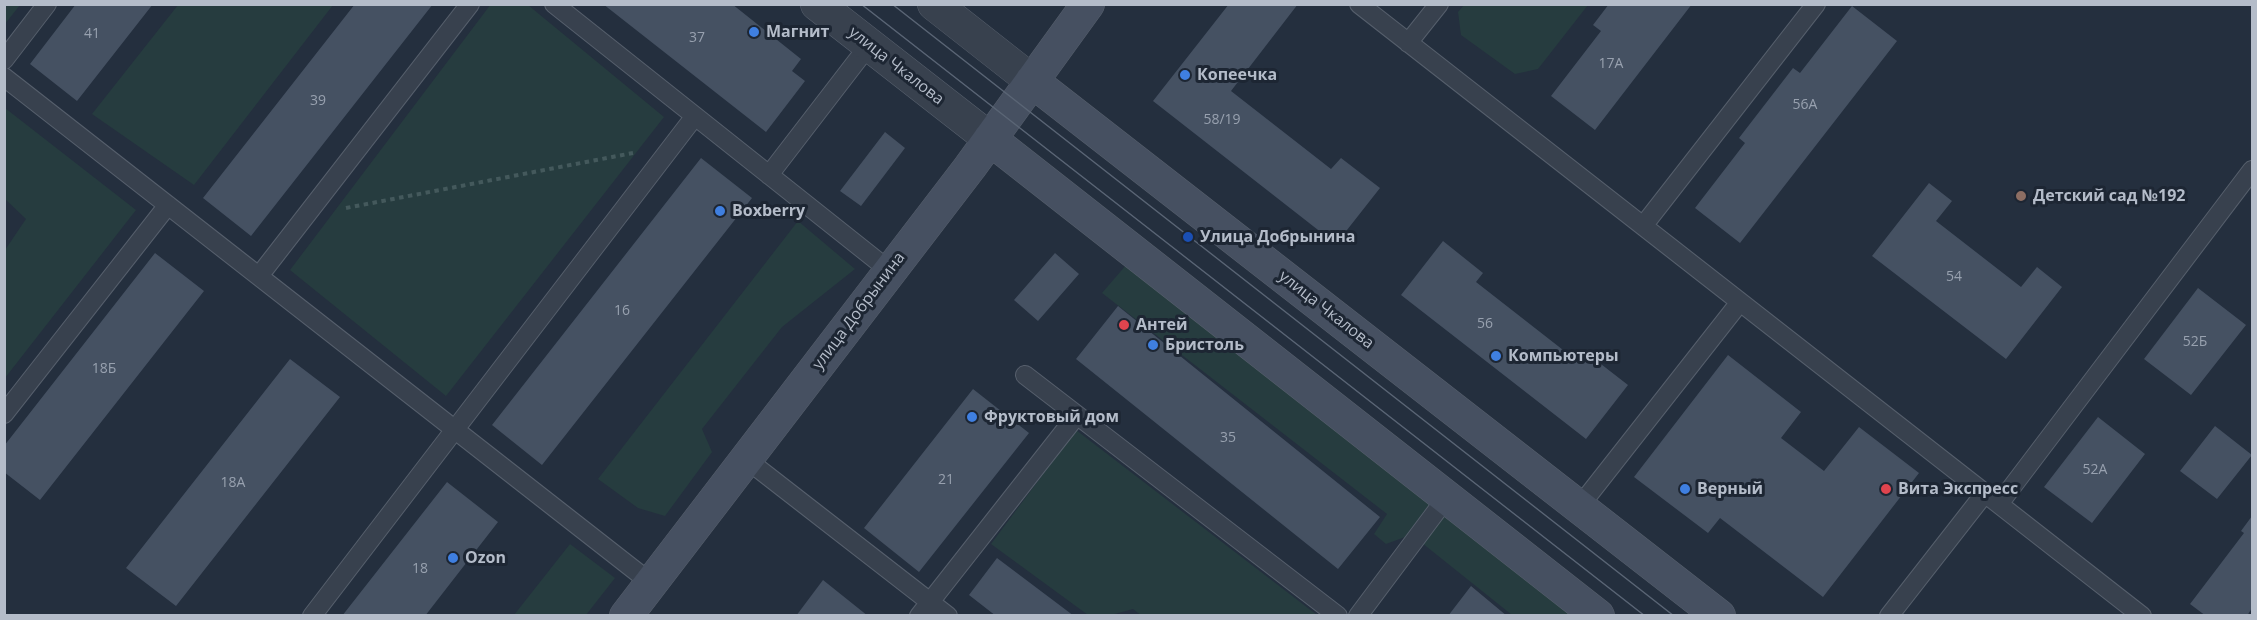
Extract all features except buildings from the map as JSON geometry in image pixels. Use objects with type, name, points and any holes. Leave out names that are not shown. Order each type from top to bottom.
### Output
[{"type":"main road","name":"улица Добрынина","points":[[626,615],[990,139],[1088,4]]},
{"type":"main road","name":"улица Чкалова","points":[[1032,81],[1719,615]]},
{"type":"main road","name":"улица Чкалова","points":[[990,139],[1598,615]]},
{"type":"street","name":"улица Чкалова","points":[[817,4],[990,139]]},
{"type":"street","name":"улица Чкалова","points":[[934,4],[1032,81]]},
{"type":"lane","points":[[4,60],[47,4]]},
{"type":"lane","points":[[259,276],[470,4]]},
{"type":"lane","points":[[554,4],[890,271]]},
{"type":"lane","points":[[1359,4],[2142,615]]},
{"type":"lane","points":[[1408,43],[1439,4]]},
{"type":"lane","points":[[1643,226],[1816,4]]},
{"type":"lane","points":[[769,175],[869,45]]},
{"type":"lane","points":[[4,77],[651,583]]},
{"type":"lane","points":[[312,615],[695,116]]},
{"type":"lane","points":[[1889,615],[1992,498],[2253,170]]},
{"type":"lane","points":[[4,414],[168,205]]},
{"type":"lane","points":[[1579,507],[1740,302]]},
{"type":"lane","points":[[1025,375],[1338,615]]},
{"type":"lane","points":[[925,609],[1077,414]]},
{"type":"lane","points":[[746,459],[925,609],[948,615]]},
{"type":"lane","points":[[1358,615],[1447,497]]},
{"type":"path","points":[[341,209],[672,145]]},
{"type":"green space","points":[[491,4],[528,5],[664,117],[446,396],[290,270]]},
{"type":"green space","points":[[4,5],[20,5],[5,24]]},
{"type":"green space","points":[[178,5],[333,5],[194,185],[92,114]]},
{"type":"green space","points":[[1464,5],[1588,5],[1538,69],[1515,74],[1461,35],[1458,12]]},
{"type":"green space","points":[[5,108],[136,210],[5,378],[5,250],[26,219],[5,199]]},
{"type":"green space","points":[[798,221],[855,269],[782,327],[702,429],[712,452],[665,516],[638,508],[598,479]]},
{"type":"green space","points":[[1127,264],[1432,501],[1405,537],[1386,544],[1374,534],[1387,514],[1102,293]]},
{"type":"green space","points":[[1076,430],[1317,615],[1142,616],[1133,609],[1111,615],[1088,615],[991,544]]},
{"type":"green space","points":[[1448,511],[1581,615],[1512,615],[1422,543]]},
{"type":"green space","points":[[570,544],[615,578],[586,615],[514,615]]},
{"type":"tram line","points":[[861,4],[1645,616]]},
{"type":"tram line","points":[[892,4],[1674,616]]},
{"type":"place","name":"Магнит","points":[[754,32]]},
{"type":"place","name":"Копеечка","points":[[1185,75]]},
{"type":"place","name":"Детский сад №192","points":[[2021,196]]},
{"type":"place","name":"Boxberry","points":[[720,211]]},
{"type":"place","name":"Улица Добрынина","points":[[1188,237]]},
{"type":"place","name":"Антей","points":[[1124,325]]},
{"type":"place","name":"Бристоль","points":[[1153,345]]},
{"type":"place","name":"Компьютеры","points":[[1496,356]]},
{"type":"place","name":"Фруктовый дом","points":[[972,417]]},
{"type":"place","name":"Верный","points":[[1685,489]]},
{"type":"place","name":"Вита Экспресс","points":[[1886,489]]},
{"type":"place","name":"Ozon","points":[[453,558]]}]
